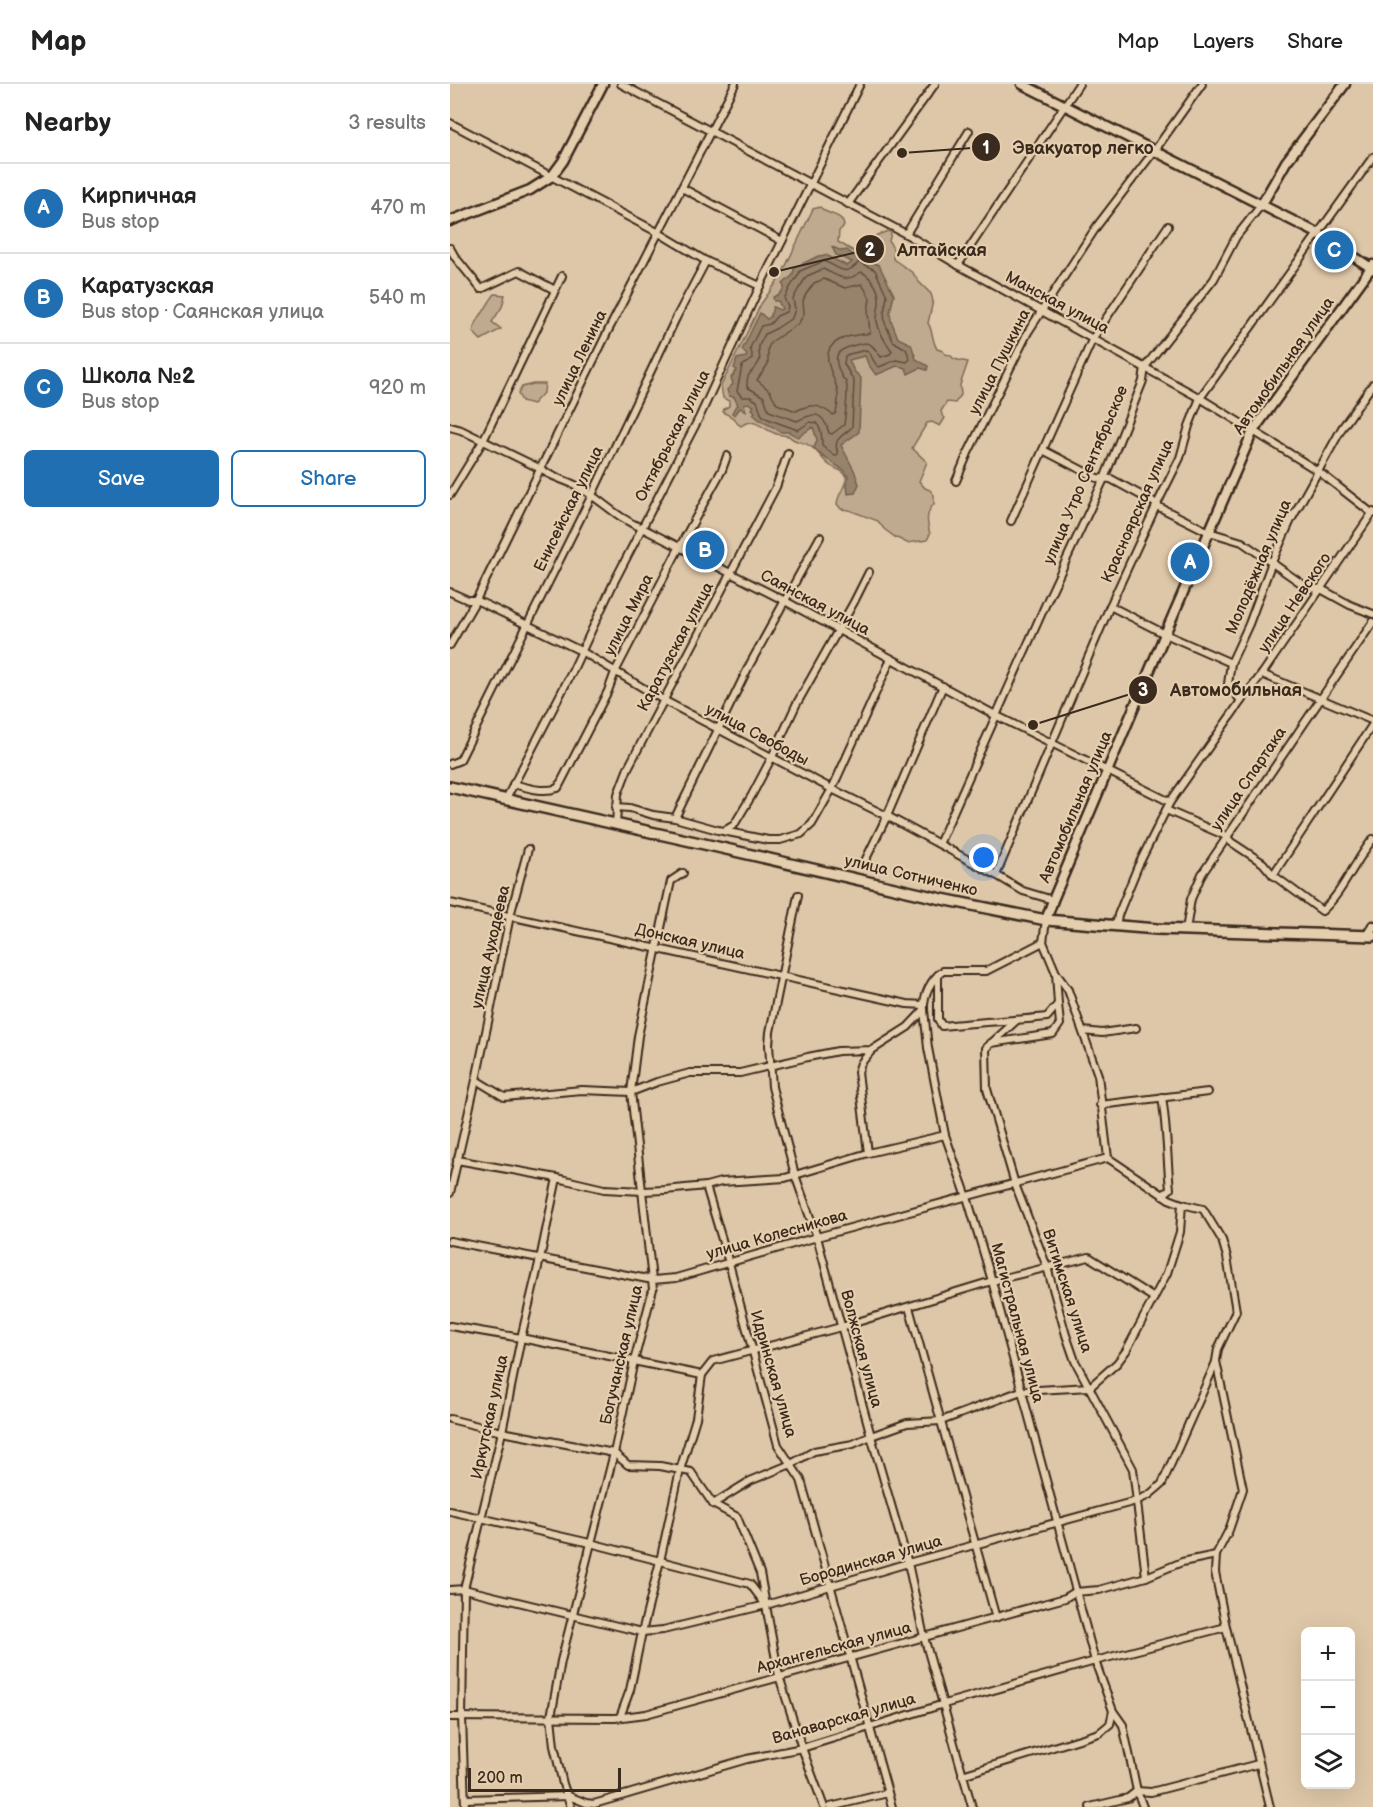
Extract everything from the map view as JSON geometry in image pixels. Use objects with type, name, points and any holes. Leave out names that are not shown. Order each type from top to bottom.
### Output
[{"type":"main road","name":"улица Сотниченко","points":[[450,787],[953,902],[1046,920],[1116,927],[1370,936]]},
{"type":"street","points":[[450,221],[530,190],[552,176],[563,161],[603,84]]},
{"type":"street","name":"Манская улица","points":[[621,84],[906,234],[1200,398],[1318,471],[1373,513]]},
{"type":"street","name":"улица Ленина","points":[[450,645],[476,600],[608,331],[735,84]]},
{"type":"street","name":"Октябрьская улица","points":[[506,799],[536,744],[699,418],[760,286],[860,84]]},
{"type":"street","points":[[848,204],[934,84]]},
{"type":"street","points":[[1022,84],[1262,204],[1317,233],[1372,267]]},
{"type":"street","points":[[958,265],[1080,84]]},
{"type":"street","name":"улица Пушкина","points":[[956,481],[1028,332],[1041,310],[1096,226],[1155,150],[1202,84]]},
{"type":"street","name":"улица Утро Сентябрьское","points":[[939,844],[1104,479],[1143,381],[1145,367],[1214,279],[1236,237],[1262,204],[1286,162],[1345,84]]},
{"type":"street","points":[[450,123],[659,233],[706,261],[760,286]]},
{"type":"street","points":[[906,234],[969,131]]},
{"type":"street","name":"Красноярская улица","points":[[996,874],[1110,606],[1180,458],[1200,398],[1373,157]]},
{"type":"street","points":[[682,188],[782,241]]},
{"type":"street","points":[[1011,521],[1093,338],[1168,226]]},
{"type":"street","points":[[450,248],[455,258],[481,289],[519,271],[555,290]]},
{"type":"street","points":[[450,264],[455,258]]},
{"type":"street","name":"Енисейская улица","points":[[450,764],[460,760],[706,261]]},
{"type":"street","name":"Автомобильная улица","points":[[1046,920],[1165,634],[1253,431],[1372,267]]},
{"type":"street","points":[[450,495],[483,441],[562,276]]},
{"type":"street","name":"Молодёжная улица","points":[[1241,701],[1228,684],[1231,663],[1249,624],[1272,562],[1291,520],[1342,428],[1373,384]]},
{"type":"street","name":"Саянская улица","points":[[450,427],[461,430],[541,469],[548,475],[574,484],[629,523],[784,601],[997,716],[1170,802]]},
{"type":"street","points":[[1043,450],[1097,478],[1111,479],[1209,532],[1242,542],[1308,588],[1321,589],[1350,605],[1373,614]]},
{"type":"street","name":"Каратузская улица","points":[[616,824],[618,794],[628,768],[776,487],[788,453]]},
{"type":"street","name":"улица Мира","points":[[513,784],[539,791],[558,788],[608,692],[615,672],[722,470],[727,456]]},
{"type":"street","name":"улица Невского","points":[[1116,927],[1118,915],[1138,866],[1170,802],[1373,513]]},
{"type":"street","points":[[675,818],[750,664],[820,537]]},
{"type":"street","points":[[724,831],[734,825],[772,758],[796,705],[869,572]]},
{"type":"street","name":"улица Свободы","points":[[450,592],[468,600],[476,600],[581,651],[719,730],[887,816],[996,874],[1023,891],[1053,900]]},
{"type":"street","points":[[1110,606],[1165,634],[1231,663]]},
{"type":"street","name":"улица Спартака","points":[[1186,930],[1191,900],[1202,874],[1373,622]]},
{"type":"street","points":[[616,807],[630,808],[768,840],[790,839],[801,834],[812,824],[832,789],[891,659]]},
{"type":"street","points":[[1262,674],[1373,722],[1273,875]]},
{"type":"street","points":[[863,865],[887,816],[943,686]]},
{"type":"street","points":[[1166,810],[1226,836],[1322,911],[1331,903],[1361,854],[1373,839]]},
{"type":"street","name":"улица Ауходеева","points":[[450,1193],[510,916],[528,849]]},
{"type":"street","name":"Богучанская улица","points":[[571,1807],[554,1746],[551,1717],[561,1661],[651,1300],[653,1280],[631,1092],[638,1036],[671,881],[683,873]]},
{"type":"street","name":"Волжская улица","points":[[798,895],[770,1032],[772,1088],[795,1175],[817,1238],[908,1563],[924,1637],[972,1807]]},
{"type":"street","name":"Донская улица","points":[[450,903],[924,1008]]},
{"type":"street","points":[[713,1504],[750,1481],[791,1464],[814,1451],[853,1444],[908,1423],[941,1421],[1021,1391],[1090,1387],[1117,1363],[1126,1351],[1167,1273],[1180,1232],[1182,1204],[1163,1195],[1108,1158],[1098,1075],[1068,990],[1056,973],[1043,942],[1046,920]]},
{"type":"street","points":[[1370,936],[1373,926]]},
{"type":"street","points":[[1043,942],[986,971],[943,971],[938,974],[938,1019],[942,1026],[1047,1017],[1058,1004]]},
{"type":"street","points":[[991,1043],[1053,1034],[1060,1024],[1056,973]]},
{"type":"street","name":"Магистральная улица","points":[[938,974],[931,982],[924,1008],[928,1048],[945,1135],[967,1197],[992,1281],[1095,1661],[1113,1711],[1123,1725],[1137,1791],[1143,1807]]},
{"type":"street","points":[[868,1153],[858,1072],[861,1063],[872,1050],[908,1027],[924,1008]]},
{"type":"street","points":[[991,1043],[1017,1020]]},
{"type":"street","points":[[1083,1031],[1102,1033],[1136,1028]]},
{"type":"street","name":"Витимская улица","points":[[991,1043],[986,1048],[987,1089],[1015,1184],[1047,1267],[1075,1361],[1133,1468],[1146,1577]]},
{"type":"street","points":[[476,1080],[504,1097],[582,1090],[631,1092],[690,1073],[740,1073],[838,1051],[872,1050]]},
{"type":"street","points":[[1100,1105],[1208,1092]]},
{"type":"street","points":[[1162,1097],[1166,1121],[1170,1189],[1163,1195]]},
{"type":"street","points":[[457,1160],[604,1189],[644,1191],[784,1178],[868,1153],[945,1135]]},
{"type":"street","name":"улица Колесникова","points":[[450,1241],[653,1280],[676,1278],[1108,1158]]},
{"type":"street","name":"Иркутская улица","points":[[465,1807],[462,1717],[464,1589],[502,1432],[557,1178]]},
{"type":"street","name":"Идринская улица","points":[[706,1186],[778,1445],[801,1480],[892,1807]]},
{"type":"street","name":"Бородинская улица","points":[[450,1590],[464,1589],[642,1632],[663,1630],[766,1605],[908,1563],[1136,1501],[1149,1495],[1162,1484],[1236,1311],[1222,1240],[1203,1209],[1182,1204]]},
{"type":"street","points":[[621,1717],[630,1690],[680,1470],[696,1419],[702,1376],[713,1361],[841,1327],[992,1281],[1089,1257],[1154,1298]]},
{"type":"street","points":[[909,1306],[996,1618]]},
{"type":"street","points":[[450,1326],[521,1338],[702,1376]]},
{"type":"street","points":[[1216,1361],[1243,1489],[1229,1530],[1216,1555],[1215,1572],[1258,1764],[1270,1807]]},
{"type":"street","points":[[450,1419],[502,1432],[614,1453],[628,1465],[660,1466],[691,1472],[713,1504],[737,1517],[760,1573],[779,1676],[824,1807]]},
{"type":"street","points":[[450,1511],[590,1543],[750,1584],[766,1605]]},
{"type":"street","name":"Архангельская улица","points":[[450,1717],[621,1717],[646,1714],[996,1618],[1065,1598],[1075,1592],[1099,1590],[1146,1577],[1182,1562],[1216,1555]]},
{"type":"street","name":"Ванаварская улица","points":[[466,1799],[569,1796],[594,1804],[747,1759],[802,1748],[1095,1661],[1226,1627]]},
{"type":"street","points":[[962,1775],[1099,1733],[1110,1724],[1113,1711]]},
{"type":"street","points":[[1090,1807],[1128,1798],[1137,1791],[1152,1792],[1258,1764]]},
{"type":"street","points":[[830,1807],[888,1793]]},
{"type":"shaded area","points":[[820,207],[842,220],[844,226],[839,231],[838,242],[855,252],[877,235],[888,231],[891,233],[889,241],[894,251],[893,259],[913,273],[931,294],[933,301],[928,323],[937,349],[954,359],[968,362],[960,385],[961,395],[955,403],[947,402],[941,411],[945,418],[940,426],[932,422],[927,423],[912,448],[927,462],[919,481],[934,495],[934,504],[928,515],[930,534],[927,540],[907,543],[884,529],[878,521],[841,509],[837,504],[846,480],[844,473],[828,464],[807,444],[789,436],[776,434],[754,423],[750,422],[741,426],[735,419],[723,412],[729,406],[729,401],[723,398],[721,386],[761,304],[781,276],[813,209]]},
{"type":"shaded area","points":[[495,294],[505,295],[502,307],[492,322],[501,329],[481,340],[473,332],[475,324]]},
{"type":"shaded area","points":[[545,384],[544,392],[533,404],[522,401],[518,394],[522,387]]},
{"type":"water","points":[[832,247],[842,251],[847,250],[853,255],[879,265],[894,295],[890,312],[898,338],[911,344],[916,359],[928,366],[927,370],[920,368],[908,374],[906,368],[897,366],[876,375],[865,356],[849,360],[854,371],[861,378],[859,432],[841,445],[859,484],[855,493],[848,494],[848,477],[845,471],[814,448],[817,440],[813,427],[798,437],[789,432],[781,432],[757,418],[753,414],[754,406],[748,403],[744,404],[746,411],[740,408],[735,415],[732,413],[738,405],[734,397],[729,396],[727,390],[733,384],[731,378],[737,370],[734,368],[737,359],[747,355],[742,350],[760,313],[767,319],[773,307],[782,309],[773,297],[780,294],[784,288],[783,284],[793,275],[794,268],[818,256],[826,255],[847,266],[852,262],[836,255]]},
{"type":"place","name":"Эвакуатор легко","points":[[902,153]]},
{"type":"place","name":"Школа №2","points":[[1334,250]]},
{"type":"place","name":"Алтайская","points":[[774,272]]},
{"type":"place","name":"Каратузская","points":[[705,550]]},
{"type":"place","name":"Кирпичная","points":[[1190,562]]},
{"type":"place","name":"Автомобильная","points":[[1033,725]]}]
